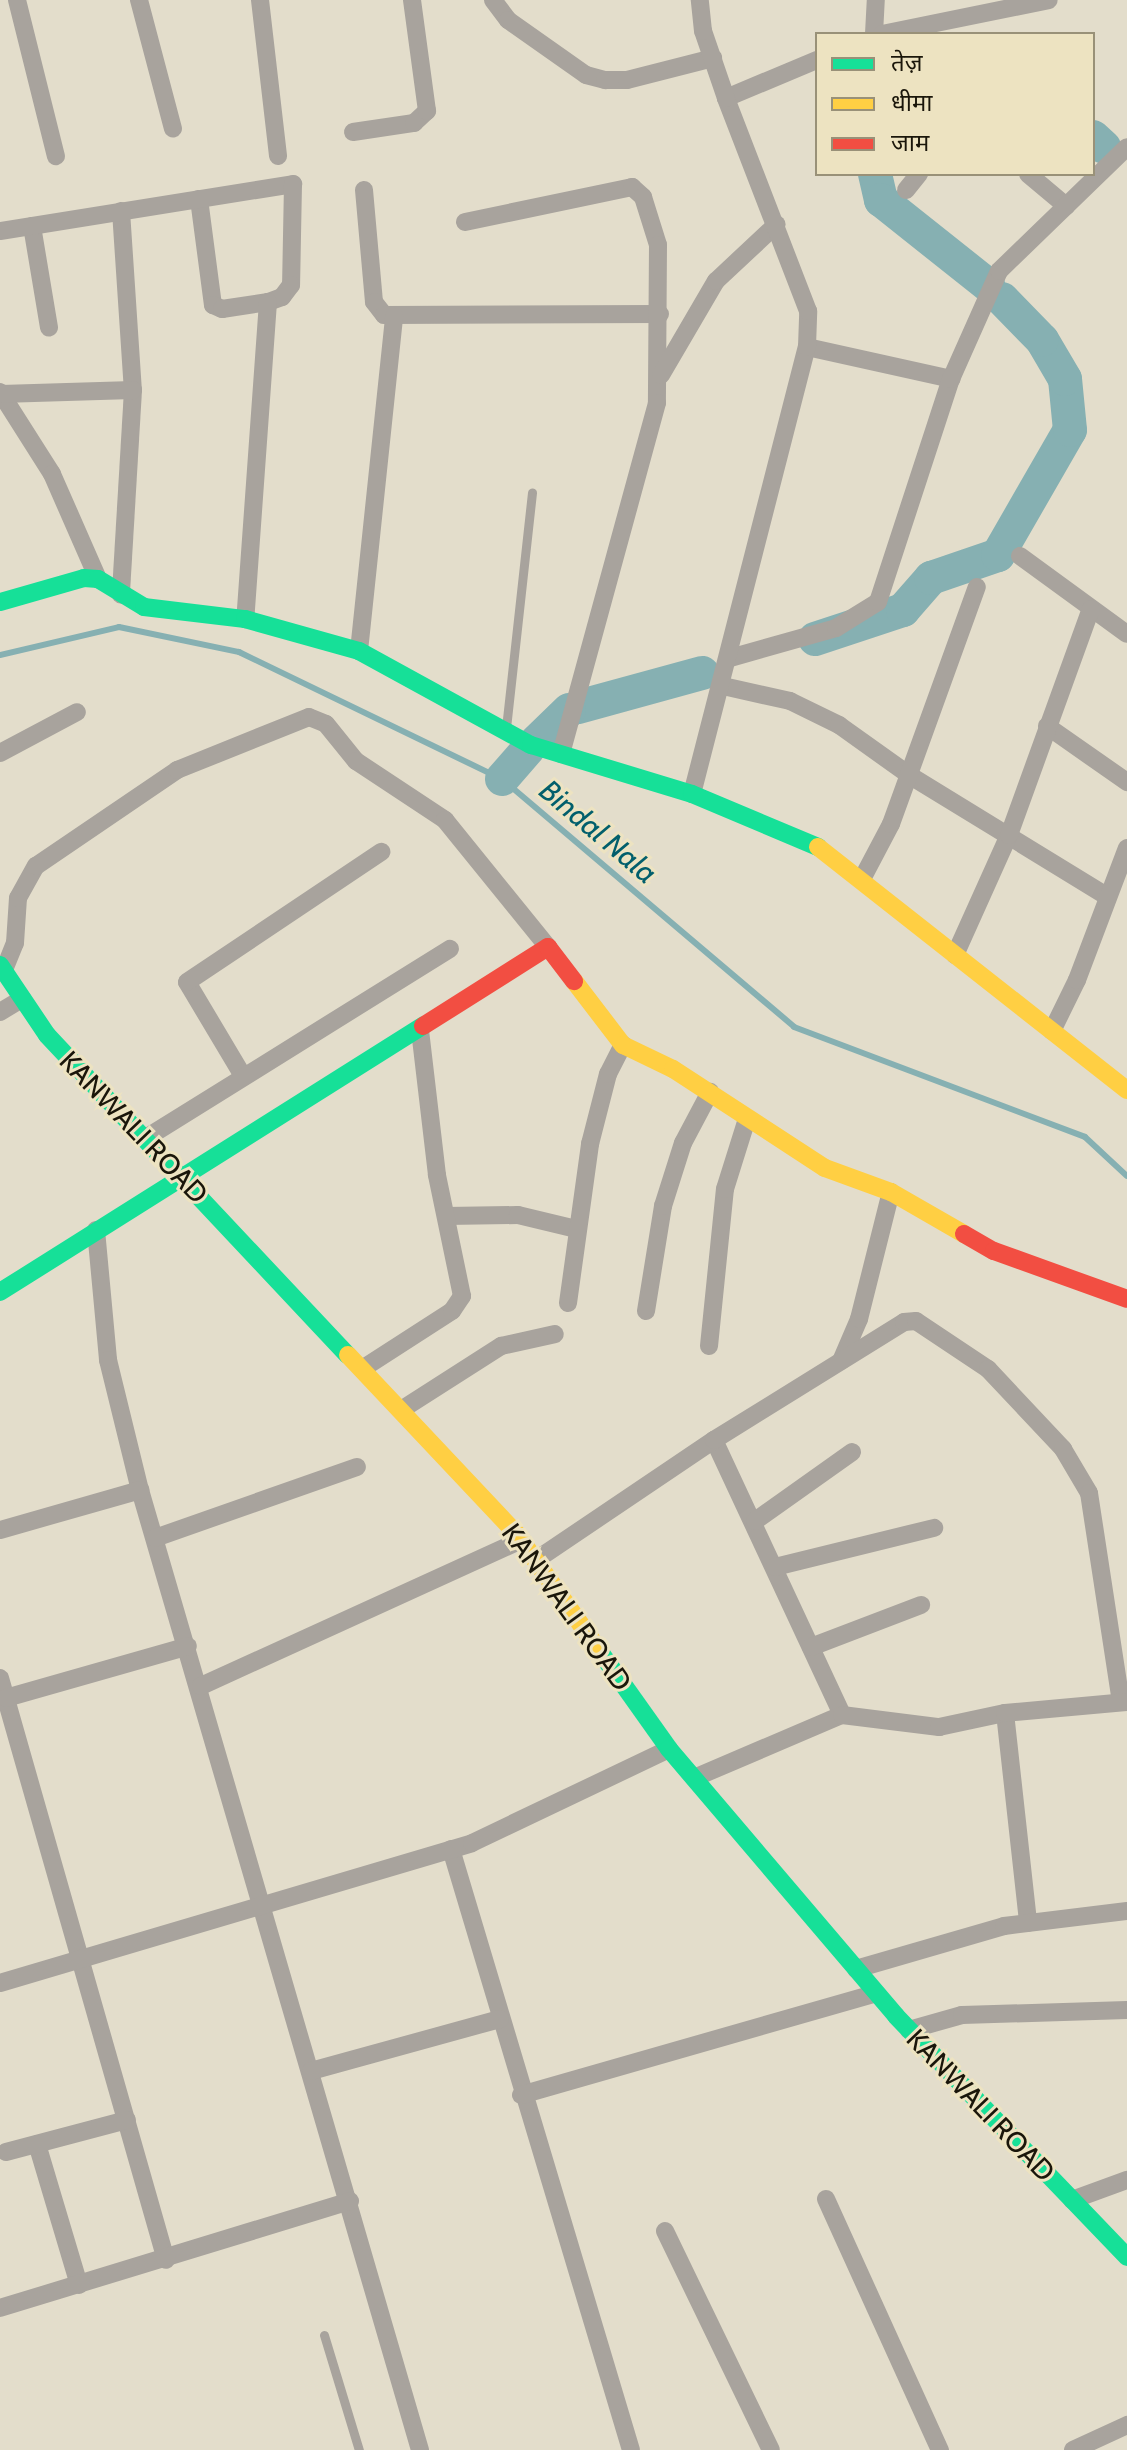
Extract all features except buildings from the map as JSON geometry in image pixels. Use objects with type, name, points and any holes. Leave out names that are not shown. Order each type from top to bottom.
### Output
[{"type":"street","points":[[17,0],[56,156]]},
{"type":"street","points":[[139,0],[173,129]]},
{"type":"street","points":[[260,0],[278,156]]},
{"type":"street","points":[[353,132],[414,123],[427,111],[412,0]]},
{"type":"street","points":[[493,0],[508,20],[586,75],[605,80],[627,80],[713,58]]},
{"type":"street","points":[[692,794],[723,686],[807,347],[808,311],[726,98],[700,0]]},
{"type":"street","points":[[874,32],[876,0]]},
{"type":"street","points":[[888,32],[969,7],[1049,0]]},
{"type":"street","points":[[726,98],[815,61]]},
{"type":"street","points":[[730,658],[836,628],[878,602],[951,379],[999,271],[1127,147]]},
{"type":"street","points":[[906,190],[917,176]]},
{"type":"street","points":[[1030,176],[1066,206]]},
{"type":"street","points":[[0,231],[121,211],[293,184],[291,285],[282,297],[222,309],[213,305],[199,199]]},
{"type":"street","points":[[465,222],[632,187],[643,197],[655,229],[660,314],[658,381],[650,434],[561,754]]},
{"type":"street","points":[[364,190],[374,302],[384,315],[660,314]]},
{"type":"street","points":[[121,211],[133,390],[121,595]]},
{"type":"street","points":[[658,381],[716,281],[777,224]]},
{"type":"street","points":[[32,226],[49,328]]},
{"type":"street","points":[[245,619],[268,302]]},
{"type":"street","points":[[359,651],[394,317]]},
{"type":"street","points":[[807,347],[951,379]]},
{"type":"street","points":[[1,393],[133,390]]},
{"type":"street","points":[[1,393],[52,474],[98,579]]},
{"type":"street","points":[[1020,556],[1127,634]]},
{"type":"street","points":[[0,602],[84,578],[98,579],[144,607],[245,619],[359,651],[506,731],[561,754],[692,794],[830,853],[1127,1090]]},
{"type":"street","points":[[862,879],[909,775],[977,587]]},
{"type":"street","points":[[955,955],[1009,835],[1091,609]]},
{"type":"street","points":[[723,686],[790,701],[839,725],[909,775],[1108,897]]},
{"type":"street","points":[[0,753],[77,712]]},
{"type":"street","points":[[2,968],[15,943],[18,898],[36,866],[177,770],[309,717],[326,724],[356,761],[445,820],[623,1045],[710,1092],[825,1168],[891,1192],[994,1251],[1127,1299]]},
{"type":"street","points":[[1047,726],[1127,782]]},
{"type":"street","points":[[1052,1031],[1127,848]]},
{"type":"street","points":[[243,1076],[187,982],[381,852]]},
{"type":"street","points":[[0,1292],[548,947]]},
{"type":"street","points":[[146,1138],[450,949]]},
{"type":"street","name":"KANWALI ROAD","points":[[2,968],[47,1035],[522,1540],[669,1749],[909,2030],[1127,2257]]},
{"type":"street","points":[[0,1012],[22,999]]},
{"type":"street","points":[[362,1369],[459,1304],[462,1296],[446,1216],[420,1030]]},
{"type":"street","points":[[568,1303],[576,1229],[608,1074],[623,1045]]},
{"type":"street","points":[[646,1311],[663,1206],[683,1143],[710,1092]]},
{"type":"street","points":[[709,1346],[725,1189],[747,1119]]},
{"type":"street","points":[[841,1361],[859,1319],[891,1192]]},
{"type":"street","points":[[446,1216],[518,1215],[576,1229]]},
{"type":"street","points":[[96,1230],[108,1360],[140,1490],[201,1686],[260,1904],[350,2201],[420,2450]]},
{"type":"street","points":[[536,1560],[714,1440],[904,1322],[931,1327],[988,1369],[1063,1449],[1089,1493],[1124,1702],[1005,1713],[939,1727],[842,1715],[694,1778]]},
{"type":"street","points":[[401,1410],[501,1346],[555,1334]]},
{"type":"street","points":[[714,1440],[755,1521],[842,1715]]},
{"type":"street","points":[[755,1521],[852,1452]]},
{"type":"street","points":[[155,1538],[357,1467]]},
{"type":"street","points":[[0,1530],[140,1490]]},
{"type":"street","points":[[775,1567],[934,1528]]},
{"type":"street","points":[[201,1686],[522,1540]]},
{"type":"street","points":[[811,1647],[921,1605]]},
{"type":"street","points":[[6,1698],[188,1646]]},
{"type":"street","points":[[0,1678],[166,2260]]},
{"type":"street","points":[[1005,1713],[1028,1923]]},
{"type":"street","points":[[0,1983],[451,1849],[669,1749]]},
{"type":"street","points":[[451,1849],[521,2095],[631,2450]]},
{"type":"street","points":[[856,1969],[915,1949],[1028,1923],[1127,1911]]},
{"type":"street","points":[[521,2095],[876,1993]]},
{"type":"street","points":[[909,2030],[962,2015],[1127,2010]]},
{"type":"street","points":[[311,2071],[500,2019]]},
{"type":"street","points":[[6,2152],[127,2120]]},
{"type":"street","points":[[37,2144],[79,2285]]},
{"type":"street","points":[[1072,2200],[1127,2180]]},
{"type":"street","points":[[826,2199],[940,2450]]},
{"type":"street","points":[[0,2308],[166,2260],[350,2201]]},
{"type":"street","points":[[665,2231],[771,2450]]},
{"type":"street","points":[[1073,2450],[1127,2425]]},
{"type":"lane","points":[[506,731],[532,492]]},
{"type":"lane","points":[[324,2335],[359,2450]]},
{"type":"waterway","points":[[1095,139],[1104,147]]},
{"type":"waterway","points":[[875,176],[881,200],[988,285]]},
{"type":"waterway","points":[[815,639],[903,610],[931,578],[998,555],[1070,430],[1065,379],[1042,340],[1002,299]]},
{"type":"waterway","name":"Bindal Nala","points":[[0,655],[119,627],[239,652],[502,779],[794,1027],[1085,1137],[1127,1176]]},
{"type":"waterway","points":[[578,707],[702,673]]},
{"type":"waterway","points":[[536,742],[569,710]]},
{"type":"waterway","points":[[502,779],[528,749]]},
{"type":"traffic: fast","points":[[0,602],[84,578],[98,579],[144,607],[245,619],[359,651],[531,745],[692,794],[818,847]]},
{"type":"traffic: fast","points":[[0,965],[47,1035],[348,1355]]},
{"type":"traffic: fast","points":[[0,1292],[423,1026]]},
{"type":"traffic: fast","points":[[598,1649],[669,1749],[896,2016],[1127,2257]]},
{"type":"traffic: slow","points":[[818,847],[1127,1090]]},
{"type":"traffic: slow","points":[[574,981],[623,1045],[673,1069],[825,1168],[891,1192],[964,1234]]},
{"type":"traffic: slow","points":[[348,1355],[516,1533],[598,1649]]},
{"type":"traffic: jam","points":[[423,1026],[548,947],[574,981]]},
{"type":"traffic: jam","points":[[964,1234],[994,1251],[1127,1299]]}]
